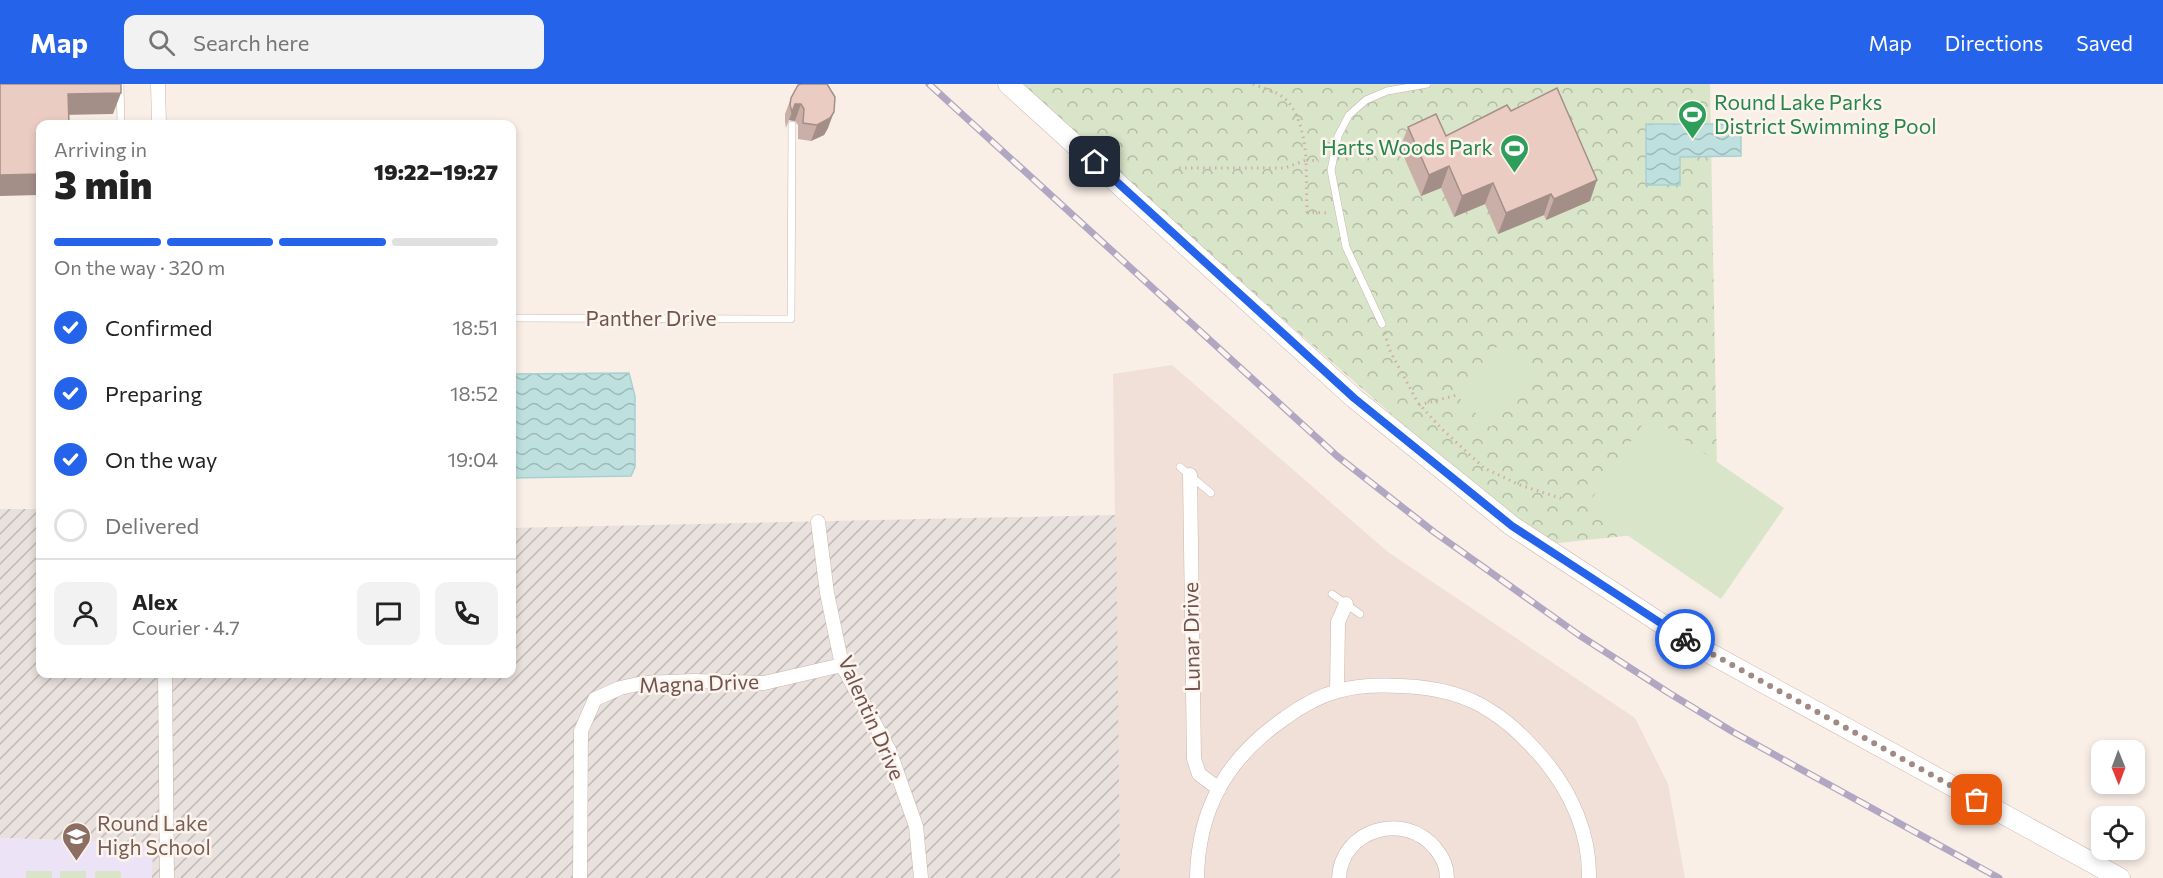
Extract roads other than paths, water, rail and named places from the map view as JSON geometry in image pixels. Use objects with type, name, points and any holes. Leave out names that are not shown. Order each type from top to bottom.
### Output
[{"type":"main road","points":[[1008,84],[1354,398],[1512,526],[1691,643],[2120,878]]},
{"type":"street","points":[[158,84],[159,120]]},
{"type":"street","name":"Lunar Drive","points":[[1185,471],[1194,759],[1199,774],[1219,789]]},
{"type":"street","name":"Valentin Drive","points":[[818,522],[827,593],[843,664],[889,750],[916,826],[921,878]]},
{"type":"street","points":[[1337,691],[1338,622],[1346,604]]},
{"type":"street","name":"Magna Drive","points":[[580,878],[581,731],[595,699],[620,688],[643,683],[694,681],[764,683],[843,664]]},
{"type":"street","points":[[165,678],[167,878]]},
{"type":"street","points":[[1197,878],[1197,851],[1211,803],[1233,765],[1261,734],[1299,708],[1337,691],[1377,685],[1424,687],[1460,696],[1491,711],[1525,737],[1561,781],[1581,822],[1590,867],[1589,878]]},
{"type":"street","points":[[1339,878],[1339,870],[1347,852],[1359,838],[1376,830],[1395,827],[1413,831],[1429,841],[1441,855],[1447,878]]},
{"type":"lane","points":[[120,84],[121,120]]},
{"type":"lane","points":[[1382,324],[1346,247],[1331,170],[1338,136],[1349,116],[1366,100],[1386,91],[1427,84]]},
{"type":"lane","name":"Panther Drive","points":[[516,318],[791,319],[792,125]]},
{"type":"lane","points":[[1185,471],[1211,493]]},
{"type":"lane","points":[[1332,594],[1360,614]]},
{"type":"water","name":"Round Lake Parks District Swimming Pool","points":[[1646,124],[1741,124],[1741,156],[1680,157],[1680,185],[1646,185]]},
{"type":"water","points":[[629,373],[635,396],[635,467],[631,476],[516,478],[516,374]]},
{"type":"railway","points":[[929,84],[1337,456],[1434,532],[1579,635],[1669,693],[1733,732],[1999,878]]},
{"type":"place","name":"Round Lake Parks District Swimming Pool","points":[[1693,140]]},
{"type":"place","name":"Harts Woods Park","points":[[1514,174]]},
{"type":"place","name":"Round Lake High School","points":[[76,862]]}]
